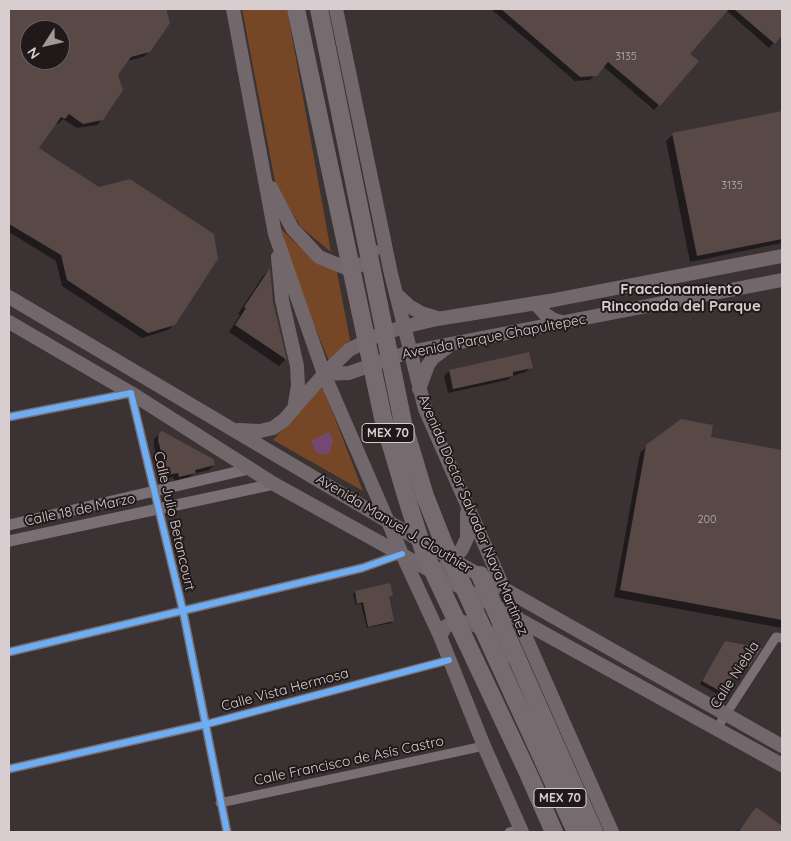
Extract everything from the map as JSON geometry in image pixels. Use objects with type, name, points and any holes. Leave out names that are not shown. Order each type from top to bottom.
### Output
[{"type":"highway","name":"MEX 70","points":[[296,9],[384,418],[407,499],[424,552],[528,773],[553,831]]},
{"type":"highway","name":"Avenida Doctor Salvador Nava Martínez","points":[[319,9],[403,423],[425,496],[444,544],[576,832]]},
{"type":"highway","points":[[480,575],[528,684],[606,831]]},
{"type":"main road","points":[[233,9],[275,234],[282,300],[297,366],[298,386],[294,409]]},
{"type":"main road","name":"Avenida Doctor Salvador Nava Martínez","points":[[336,9],[403,327],[425,409],[517,618],[606,831]]},
{"type":"main road","points":[[265,176],[292,228],[319,257],[346,268],[356,267],[366,262],[374,248],[373,184]]},
{"type":"main road","points":[[275,234],[324,374],[402,554],[440,636],[517,831]]},
{"type":"main road","name":"Avenida Parque Chapultepec","points":[[324,374],[349,350],[376,336],[403,327],[782,256]]},
{"type":"main road","name":"Avenida Parque Chapultepec","points":[[324,374],[349,373],[409,352],[782,280]]},
{"type":"main road","points":[[396,293],[408,306],[438,319]]},
{"type":"main road","name":"Avenida Manuel J. Clouthier","points":[[9,297],[453,560],[782,746]]},
{"type":"main road","points":[[535,303],[546,315],[554,320],[565,323]]},
{"type":"main road","name":"Avenida Manuel J. Clouthier","points":[[9,322],[131,393],[274,484],[782,765]]},
{"type":"main road","points":[[419,389],[428,365],[433,358],[451,344]]},
{"type":"main road","points":[[234,430],[260,431],[272,428],[284,420],[324,374]]},
{"type":"main road","points":[[131,393],[146,377]]},
{"type":"main road","points":[[436,574],[453,560],[462,549],[467,538],[466,505]]},
{"type":"main road","points":[[440,636],[446,626],[460,621],[473,624],[492,634],[507,648],[528,684]]},
{"type":"street","points":[[9,418],[131,393]]},
{"type":"street","name":"Calle Julio Betancourt","points":[[131,393],[183,611],[227,832]]},
{"type":"street","name":"Calle 18 de Marzo","points":[[9,525],[249,469]]},
{"type":"street","name":"Calle 18 de Marzo","points":[[9,541],[274,484]]},
{"type":"street","points":[[9,652],[362,568],[402,554]]},
{"type":"street","name":"Calle Niebla","points":[[717,728],[779,637]]},
{"type":"street","name":"Calle Vista Hermosa","points":[[9,769],[207,724],[449,660]]},
{"type":"street","name":"Calle Francisco de Asís Castro","points":[[220,803],[484,746]]},
{"type":"shaded area","points":[[242,9],[287,9],[331,252],[301,227],[276,187]]},
{"type":"shaded area","points":[[280,228],[312,258],[337,272],[351,345],[329,361],[303,298]]},
{"type":"shaded area","points":[[322,385],[363,491],[273,440]]},
{"type":"shaded area","points":[[329,432],[333,440],[330,452],[323,455],[316,452],[311,441]]},
{"type":"building","points":[[9,9],[166,9],[170,23],[150,52],[131,57],[118,75],[123,90],[103,120],[83,124],[69,114],[65,119],[61,117],[39,148],[99,187],[130,179],[214,234],[218,259],[175,325],[148,333],[67,280],[61,255],[9,224]]},
{"type":"building","points":[[501,9],[729,9],[690,54],[699,61],[660,106],[608,62],[597,76],[580,77]]},
{"type":"building","points":[[734,9],[782,9],[782,35],[775,44]]},
{"type":"building","points":[[782,111],[782,239],[697,256],[672,133]]},
{"type":"building","points":[[270,268],[273,302],[287,360],[235,325],[246,308],[244,307]]},
{"type":"building","points":[[529,352],[533,368],[513,372],[513,376],[453,389],[449,370]]},
{"type":"building","points":[[681,419],[713,425],[711,437],[782,450],[782,620],[620,590],[646,445]]},
{"type":"building","points":[[162,431],[213,459],[215,465],[195,470],[196,473],[179,477],[178,473],[167,475],[158,440],[159,433]]},
{"type":"building","points":[[390,583],[393,596],[389,596],[394,621],[368,627],[363,602],[357,604],[355,591]]},
{"type":"building","points":[[725,641],[762,648],[749,667],[741,662],[723,693],[702,681]]},
{"type":"building","points":[[756,807],[782,826],[782,832],[738,832]]},
{"type":"cycle path","points":[[9,417],[131,393],[183,611],[227,832]]},
{"type":"cycle path","points":[[9,652],[362,568],[402,554]]},
{"type":"cycle path","points":[[9,769],[207,724],[449,660]]},
{"type":"district","name":"Fraccionamiento Rinconada del Parque","points":[[681,298]]}]
